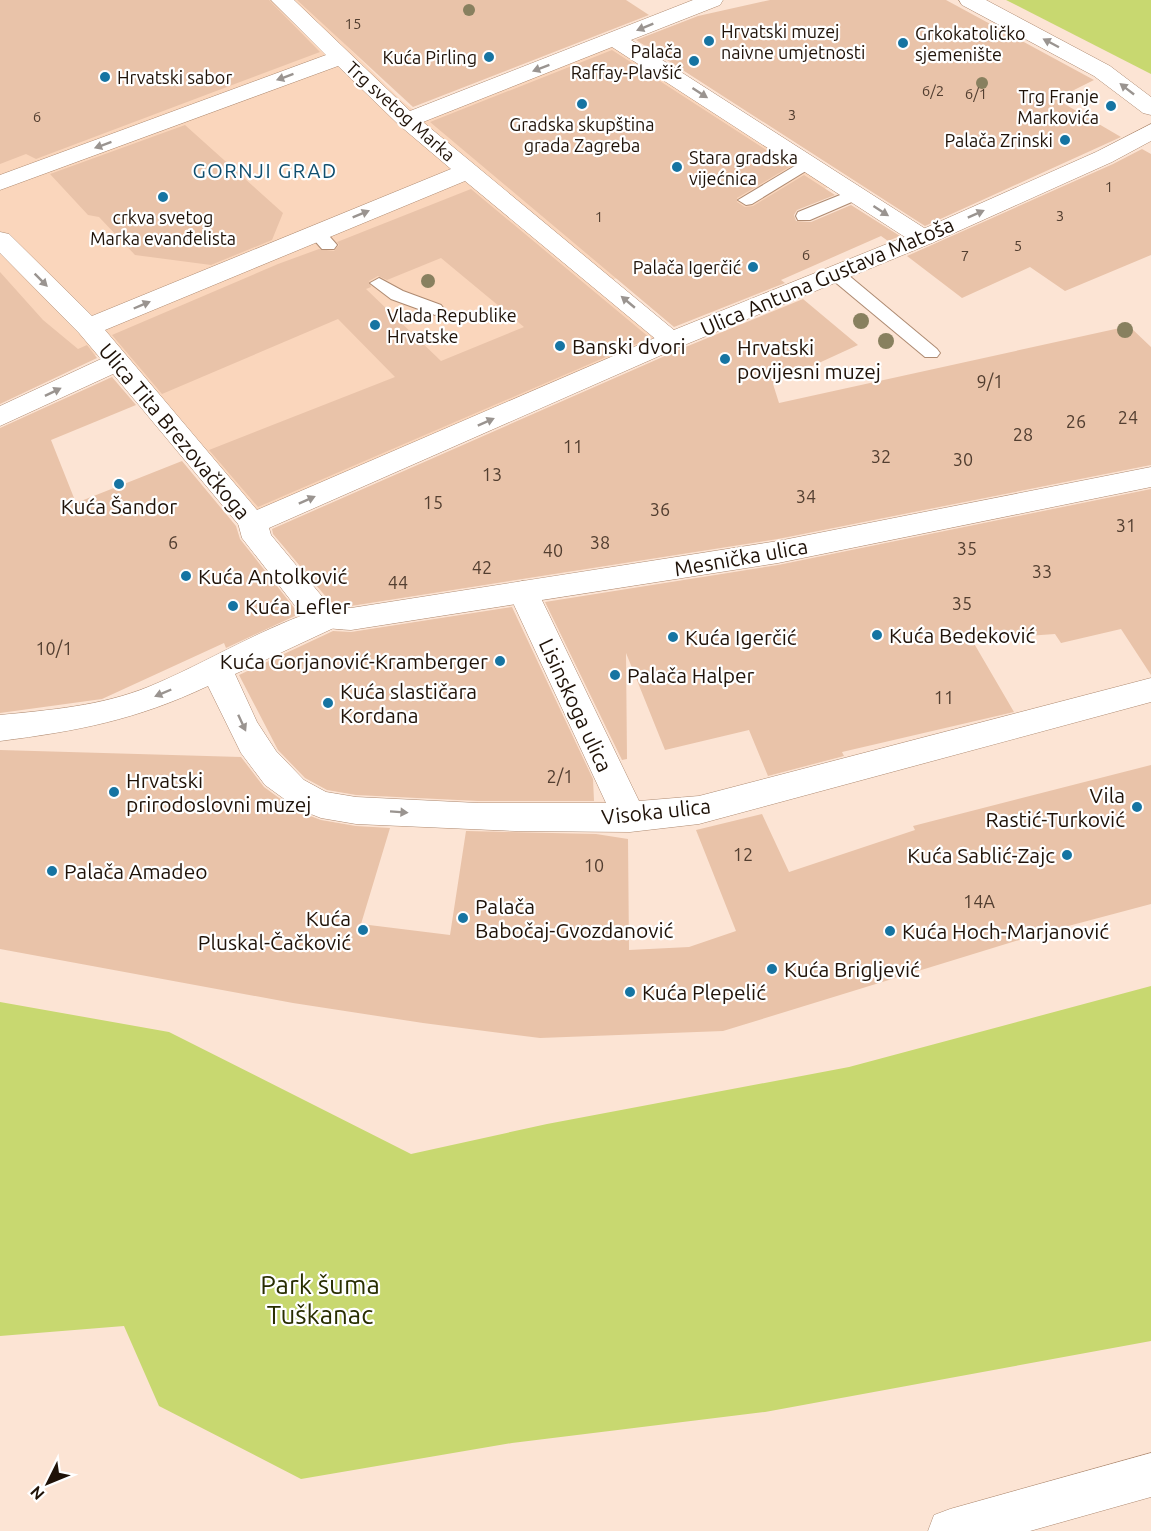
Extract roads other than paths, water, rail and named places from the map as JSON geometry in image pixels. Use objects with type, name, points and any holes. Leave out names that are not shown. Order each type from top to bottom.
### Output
[{"type":"street","points":[[282,0],[340,57]]},
{"type":"street","points":[[652,0],[674,15]]},
{"type":"street","points":[[407,120],[712,0]]},
{"type":"street","points":[[970,0],[1102,71],[1151,108]]},
{"type":"street","points":[[615,39],[923,238]]},
{"type":"street","name":"Trg svetog Marka","points":[[0,183],[340,57],[407,120],[468,171],[322,239],[88,327]]},
{"type":"street","name":"Ulica Antuna Gustava Matoša","points":[[254,523],[673,340],[923,238],[1143,136]]},
{"type":"street","points":[[468,171],[673,340]]},
{"type":"street","points":[[0,239],[88,327]]},
{"type":"street","name":"Ulica Tita Brezovačkoga","points":[[88,327],[116,363],[254,523],[257,538],[314,608],[327,618]]},
{"type":"street","points":[[0,417],[116,363]]},
{"type":"street","name":"Mesnička ulica","points":[[327,618],[351,619],[778,552],[1151,477]]},
{"type":"street","name":"Lisinskoga ulica","points":[[523,592],[630,818]]},
{"type":"street","points":[[0,728],[69,720],[116,710],[158,696],[327,618]]},
{"type":"street","name":"Visoka ulica","points":[[217,670],[247,734],[261,757],[276,774],[311,800],[327,806],[365,810],[500,819],[630,818],[699,810],[1151,690]]},
{"type":"street","points":[[950,1531],[1151,1475]]},
{"type":"lane","points":[[746,200],[808,163]]},
{"type":"lane","points":[[804,216],[855,194]]},
{"type":"lane","points":[[835,273],[931,352]]},
{"type":"lane","points":[[379,283],[397,295],[435,309]]},
{"type":"place","name":"Hrvatski muzej naivne umjetnosti","points":[[709,41]]},
{"type":"place","name":"Grkokatoličko sjemenište","points":[[903,43]]},
{"type":"place","name":"Kuća Pirling","points":[[489,57]]},
{"type":"place","name":"Palača Raffay-Plavšić","points":[[694,61]]},
{"type":"place","name":"Hrvatski sabor","points":[[105,77]]},
{"type":"place","name":"Gradska skupština grada Zagreba","points":[[582,104]]},
{"type":"place","name":"Trg Franje Markovića","points":[[1111,106]]},
{"type":"place","name":"Palača Zrinski","points":[[1065,140]]},
{"type":"place","name":"Stara gradska vijećnica","points":[[677,167]]},
{"type":"place","name":"crkva svetog Marka evanđelista","points":[[163,197]]},
{"type":"place","name":"Palača Igerčić","points":[[753,267]]},
{"type":"place","name":"Vlada Republike Hrvatske","points":[[375,325]]},
{"type":"place","name":"Banski dvori","points":[[560,346]]},
{"type":"place","name":"Hrvatski povijesni muzej","points":[[725,359]]},
{"type":"place","name":"Kuća Šandor","points":[[119,484]]},
{"type":"place","name":"Kuća Antolković","points":[[186,576]]},
{"type":"place","name":"Kuća Lefler","points":[[233,606]]},
{"type":"place","name":"Kuća Bedeković","points":[[877,635]]},
{"type":"place","name":"Kuća Igerčić","points":[[673,637]]},
{"type":"place","name":"Kuća Gorjanović-Kramberger","points":[[500,661]]},
{"type":"place","name":"Palača Halper","points":[[615,675]]},
{"type":"place","name":"Kuća slastičara Kordana","points":[[328,703]]},
{"type":"place","name":"Hrvatski prirodoslovni muzej","points":[[114,792]]},
{"type":"place","name":"Vila Rastić-Turković","points":[[1137,807]]},
{"type":"place","name":"Kuća Sablić-Zajc","points":[[1067,855]]},
{"type":"place","name":"Palača Amadeo","points":[[52,871]]},
{"type":"place","name":"Palača Babočaj-Gvozdanović","points":[[463,918]]},
{"type":"place","name":"Kuća Pluskal-Čačković","points":[[363,930]]},
{"type":"place","name":"Kuća Hoch-Marjanović","points":[[890,931]]},
{"type":"place","name":"Kuća Brigljević","points":[[772,969]]},
{"type":"place","name":"Kuća Plepelić","points":[[630,992]]},
{"type":"district","name":"GORNJI GRAD","points":[[265,170]]},
{"type":"park label","name":"Park šuma Tuškanac","points":[[320,1299]]}]
